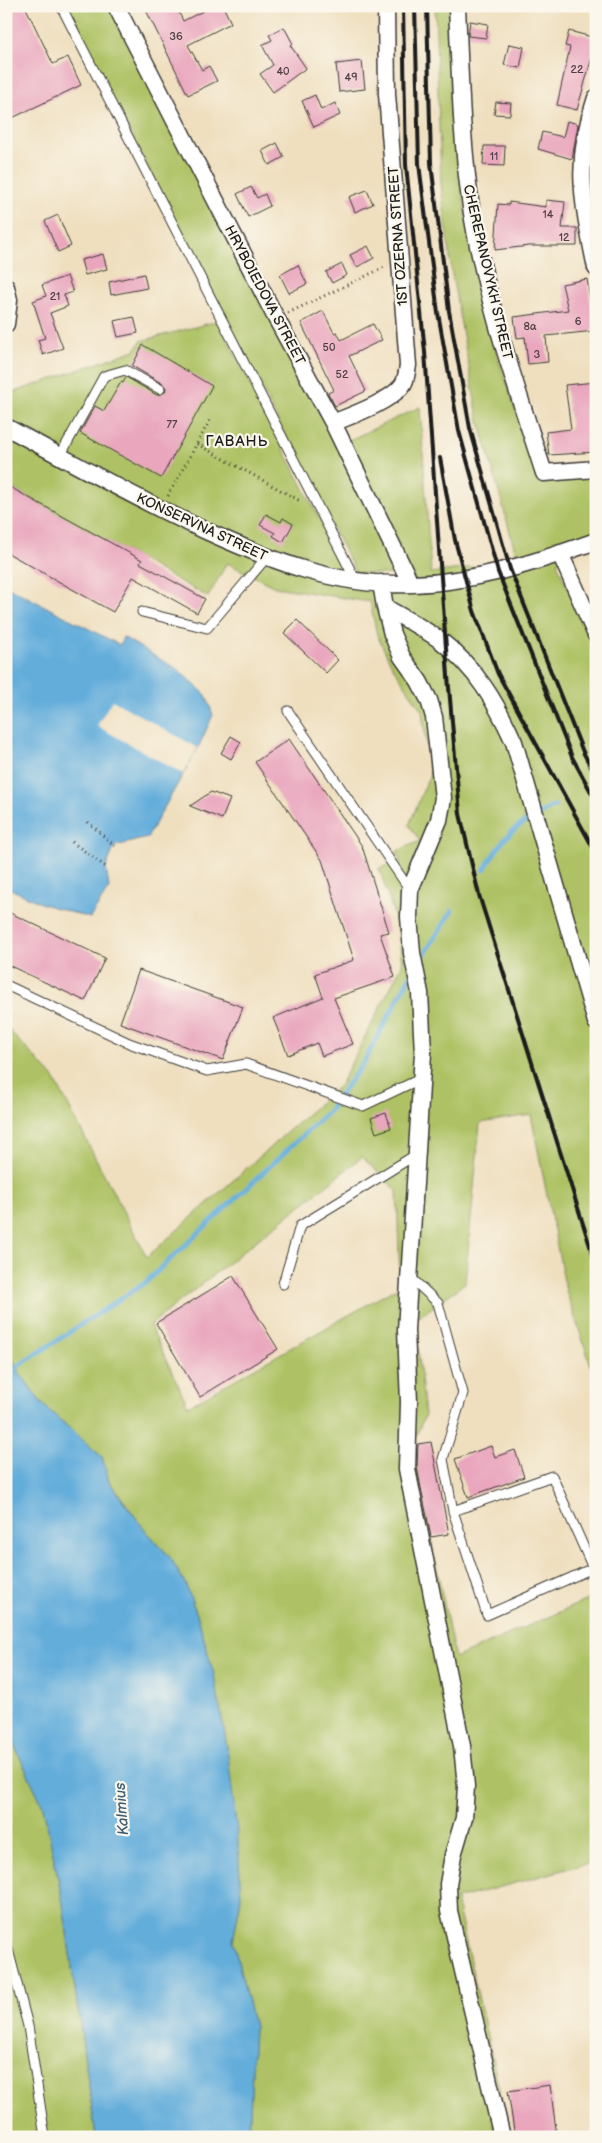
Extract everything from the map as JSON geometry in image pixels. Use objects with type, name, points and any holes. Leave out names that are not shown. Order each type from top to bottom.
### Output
[{"type":"street","name":"HRYBOIEDOVA STREET","points":[[116,6],[276,318],[334,423],[411,584]]},
{"type":"street","name":"1ST OZERNA STREET","points":[[334,423],[401,388],[406,377],[408,365],[387,94],[386,6]]},
{"type":"street","name":"CHEREPANOVYKH STREET","points":[[457,6],[464,139],[471,209],[500,336],[544,473],[596,469]]},
{"type":"street","points":[[596,98],[584,146],[581,174],[583,203],[596,268]]},
{"type":"street","points":[[6,288],[8,300],[6,324]]},
{"type":"street","name":"KONSERVNA STREET","points":[[6,427],[160,510],[266,558],[311,573],[357,582],[411,584],[442,582],[482,575],[534,562],[596,541]]},
{"type":"street","points":[[560,553],[596,634]]},
{"type":"street","points":[[382,583],[385,608],[392,634],[402,657],[419,681],[428,700],[439,749],[443,798],[439,820],[410,890],[412,953],[420,993],[422,1019],[422,1078],[406,1340],[408,1402],[407,1469],[462,1746],[466,1786],[464,1818],[453,1855],[448,1884],[449,1911],[502,2137]]},
{"type":"street","points":[[385,608],[440,640],[474,671],[498,706],[514,742],[596,1022]]},
{"type":"lane","points":[[61,6],[357,582]]},
{"type":"lane","points":[[60,456],[104,376],[125,370],[160,389]]},
{"type":"lane","points":[[142,612],[207,628],[266,558]]},
{"type":"lane","points":[[288,711],[410,890]]},
{"type":"lane","points":[[6,985],[129,1043],[207,1071],[246,1064],[363,1106],[422,1078]]},
{"type":"lane","points":[[283,1284],[300,1226],[417,1154]]},
{"type":"lane","points":[[409,1276],[438,1303],[464,1393],[442,1459],[453,1511],[487,1615],[593,1568],[552,1476],[453,1511]]},
{"type":"lane","points":[[6,1942],[28,2026],[44,2137]]},
{"type":"path","points":[[276,318],[399,260]]},
{"type":"path","points":[[160,510],[210,420]]},
{"type":"path","points":[[197,444],[321,512]]},
{"type":"path","points":[[88,822],[115,846]]},
{"type":"path","points":[[72,842],[106,867]]},
{"type":"green space","points":[[65,6],[115,6],[402,575],[356,573]]},
{"type":"green space","points":[[435,6],[450,6],[465,210],[492,338],[539,481],[596,476],[596,537],[557,563],[596,654],[596,1380],[566,1291],[531,1115],[480,1123],[465,1283],[415,1320],[425,1415],[412,1446],[455,1658],[596,1596],[596,1861],[456,1899],[510,2137],[249,2137],[254,2027],[233,1941],[241,1897],[227,1747],[214,1675],[198,1617],[185,1583],[169,1556],[146,1531],[109,1481],[102,1457],[42,1404],[17,1369],[6,1342],[6,1027],[54,1078],[147,1257],[340,1085],[402,965],[398,927],[379,868],[400,862],[397,851],[420,841],[409,825],[430,774],[422,711],[391,664],[377,635],[370,602],[275,587],[227,563],[208,597],[6,485],[6,395],[135,350],[141,341],[218,321],[356,590],[404,593],[410,573],[343,443],[420,407],[431,573],[518,561],[478,417],[452,275],[441,185]],"holes":[[[362,1157],[397,1191],[400,1286],[188,1406],[150,1325]]]},
{"type":"green space","points":[[6,1728],[43,1806],[62,1897],[96,2137],[6,2137]]},
{"type":"water","points":[[6,586],[120,645],[123,637],[178,670],[206,695],[213,715],[198,748],[147,838],[115,846],[106,867],[109,888],[90,918],[43,904],[6,887]]},
{"type":"water","name":"Kalmius","points":[[6,1342],[17,1369],[42,1404],[102,1457],[109,1482],[146,1531],[169,1556],[185,1583],[198,1617],[214,1675],[227,1747],[238,1839],[241,1897],[233,1941],[254,2027],[249,2137],[96,2137],[62,1897],[43,1806],[6,1728]]},
{"type":"pier","points":[[112,700],[198,748],[183,774],[97,726]]},
{"type":"building","points":[[6,6],[25,6],[53,64],[68,57],[81,85],[6,121]]},
{"type":"building","points":[[144,6],[176,6],[183,21],[213,6],[223,6],[231,23],[188,45],[202,70],[209,66],[217,81],[188,95]]},
{"type":"building","points":[[470,21],[488,24],[486,38],[468,36]]},
{"type":"building","points":[[284,27],[293,44],[290,45],[306,68],[273,92],[260,74],[273,65],[262,45],[272,40],[269,35]]},
{"type":"building","points":[[569,31],[596,38],[596,55],[593,54],[577,110],[557,105],[570,47],[565,46]]},
{"type":"building","points":[[509,44],[524,47],[520,68],[504,65]]},
{"type":"building","points":[[362,61],[365,89],[339,92],[336,64]]},
{"type":"building","points":[[315,95],[321,110],[335,103],[340,115],[314,127],[302,101]]},
{"type":"building","points":[[496,102],[511,103],[510,115],[494,114]]},
{"type":"building","points":[[567,121],[578,124],[572,159],[538,149],[542,132],[563,137]]},
{"type":"building","points":[[277,143],[284,157],[269,165],[262,151]]},
{"type":"building","points":[[484,146],[505,146],[504,166],[483,165]]},
{"type":"building","points":[[251,187],[257,198],[265,194],[270,206],[248,217],[237,194]]},
{"type":"building","points":[[367,190],[373,204],[355,212],[349,197]]},
{"type":"building","points":[[546,200],[565,202],[562,228],[577,228],[577,246],[529,246],[495,250],[498,204],[509,205],[509,202],[546,207]]},
{"type":"building","points":[[58,215],[71,246],[58,252],[45,221]]},
{"type":"building","points":[[368,246],[374,258],[357,267],[350,255]]},
{"type":"building","points":[[103,254],[107,269],[85,275],[81,260]]},
{"type":"building","points":[[342,264],[347,275],[332,283],[326,272]]},
{"type":"building","points":[[298,265],[307,284],[289,293],[280,275]]},
{"type":"building","points":[[144,274],[147,288],[111,295],[109,282]]},
{"type":"building","points":[[67,276],[73,292],[64,295],[68,306],[50,313],[63,348],[43,355],[38,340],[45,338],[33,301],[46,296],[42,285]]},
{"type":"building","points":[[587,279],[595,331],[546,336],[548,362],[528,364],[525,337],[517,338],[514,317],[568,310],[562,284]]},
{"type":"building","points":[[323,311],[334,333],[337,332],[341,340],[373,324],[382,340],[349,356],[366,391],[335,406],[328,393],[334,390],[301,323]]},
{"type":"building","points":[[134,317],[138,333],[118,337],[114,321]]},
{"type":"building","points":[[143,345],[212,386],[161,478],[80,433],[95,406],[104,411],[126,377],[157,395],[165,392],[166,388],[163,384],[132,366]]},
{"type":"building","points":[[596,382],[596,452],[549,455],[546,432],[571,429],[565,385]]},
{"type":"building","points":[[6,485],[142,560],[140,563],[205,599],[197,613],[133,577],[113,612],[6,552]]},
{"type":"building","points":[[266,514],[281,522],[283,518],[293,524],[283,542],[273,536],[275,533],[260,525]]},
{"type":"building","points":[[297,620],[338,660],[326,673],[284,633]]},
{"type":"building","points":[[231,736],[241,742],[231,759],[221,753]]},
{"type":"building","points":[[289,739],[362,846],[389,932],[380,934],[395,977],[334,998],[353,1044],[322,1056],[317,1043],[288,1055],[273,1018],[323,997],[315,974],[354,960],[322,860],[255,762]]},
{"type":"building","points":[[211,792],[230,799],[222,819],[190,806]]},
{"type":"building","points":[[6,911],[105,958],[85,1001],[6,964]]},
{"type":"building","points":[[139,970],[243,1007],[223,1060],[120,1023]]},
{"type":"building","points":[[386,1113],[391,1128],[376,1133],[371,1118]]},
{"type":"building","points":[[233,1276],[278,1349],[200,1397],[156,1323]]},
{"type":"building","points":[[431,1442],[449,1534],[431,1537],[417,1468],[418,1444]]},
{"type":"building","points":[[491,1446],[495,1457],[515,1450],[524,1477],[468,1497],[455,1459]]},
{"type":"building","points":[[550,2085],[557,2137],[515,2137],[508,2091]]},
{"type":"waterway","points":[[484,870],[499,846],[513,831],[530,819],[555,806]]},
{"type":"waterway","points":[[418,964],[452,911]]},
{"type":"waterway","points":[[6,1374],[146,1282],[329,1111],[365,1060],[411,975]]},
{"type":"railway","points":[[403,6],[406,165],[425,352],[448,676],[460,814],[479,895],[596,1265]]},
{"type":"railway","points":[[415,6],[419,164],[438,313],[459,431],[498,572],[572,757],[596,801]]},
{"type":"railway","points":[[427,6],[431,163],[449,311],[470,428],[510,569],[583,752],[596,776]]},
{"type":"railway","points":[[440,458],[455,540],[474,611],[498,674],[596,853]]},
{"type":"district","name":"ГАВАНЬ","points":[[237,441]]}]
